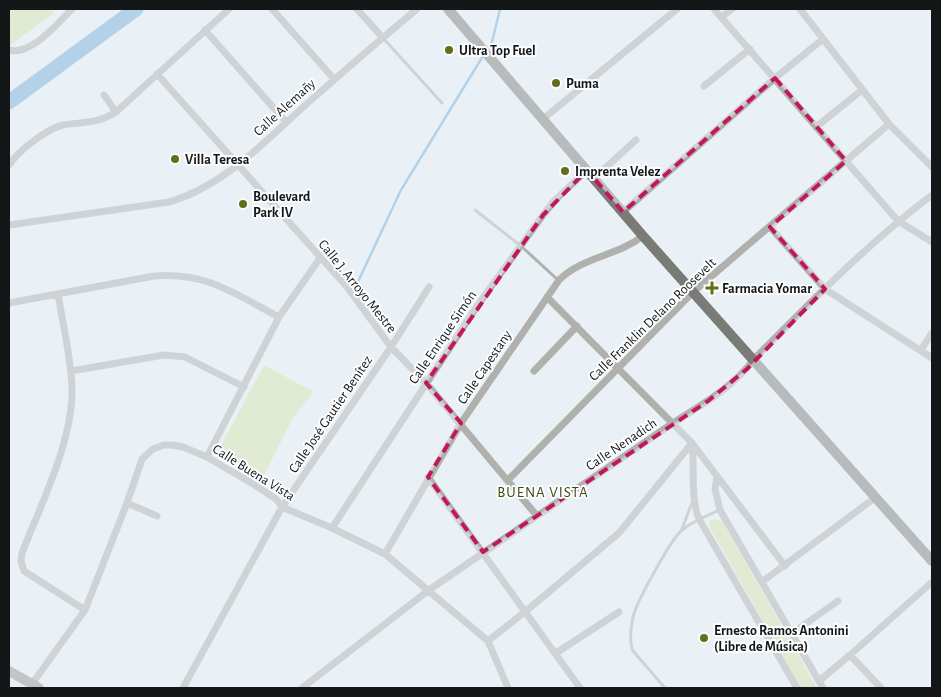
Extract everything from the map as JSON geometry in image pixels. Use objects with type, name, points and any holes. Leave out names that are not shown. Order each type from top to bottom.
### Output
[{"type":"main road","points":[[448,9],[643,236],[932,561]]},
{"type":"street","points":[[9,50],[20,50],[37,42],[72,9]]},
{"type":"street","points":[[9,165],[14,158],[50,130],[62,125],[107,118],[116,112],[229,9]]},
{"type":"street","points":[[272,9],[334,79]]},
{"type":"street","points":[[357,9],[383,38]]},
{"type":"street","name":"Calle Alemañy","points":[[9,224],[169,202],[192,195],[238,165],[334,79],[417,9]]},
{"type":"street","points":[[543,120],[677,9]]},
{"type":"street","points":[[714,9],[898,220],[932,242]]},
{"type":"street","points":[[722,17],[732,9]]},
{"type":"street","points":[[800,9],[889,124],[932,167]]},
{"type":"street","points":[[205,30],[286,122]]},
{"type":"street","points":[[623,212],[774,78],[823,38]]},
{"type":"street","points":[[704,86],[750,49]]},
{"type":"street","name":"Calle J. Arroyo Mestre","points":[[157,74],[346,287],[391,346],[461,423],[537,516]]},
{"type":"street","points":[[816,127],[862,90]]},
{"type":"street","points":[[104,95],[116,112]]},
{"type":"street","name":"Calle Franklin Delano Roosevelt","points":[[508,480],[693,292],[889,124]]},
{"type":"street","name":"Calle Enrique Simón","points":[[332,528],[477,306],[554,201],[636,140]]},
{"type":"street","name":"Calle Nenadich","points":[[302,688],[429,590],[726,387],[898,220],[932,195]]},
{"type":"street","points":[[770,226],[825,289],[932,358]]},
{"type":"street","name":"Calle Capestany","points":[[385,554],[461,423],[559,280],[572,269],[624,248],[643,236]]},
{"type":"street","points":[[207,457],[279,318],[320,258]]},
{"type":"street","points":[[9,303],[154,276],[173,275],[189,276],[218,284],[279,318]]},
{"type":"street","name":"Calle José Gautier Benítez","points":[[183,688],[282,507],[429,287]]},
{"type":"street","points":[[58,294],[71,371],[71,404],[65,439],[22,553],[21,561],[24,571],[85,610]]},
{"type":"street","points":[[547,296],[692,443],[785,566]]},
{"type":"street","points":[[534,371],[578,326]]},
{"type":"street","points":[[921,350],[932,333]]},
{"type":"street","points":[[71,371],[164,355],[176,355],[244,386]]},
{"type":"street","points":[[692,443],[694,497],[699,519],[797,688]]},
{"type":"street","points":[[488,642],[619,533],[692,443]]},
{"type":"street","name":"Calle Buena Vista","points":[[36,686],[85,610],[127,503],[142,459],[153,449],[164,445],[172,445],[183,447],[207,457],[276,499],[282,507],[332,528],[385,554],[488,642],[508,688]]},
{"type":"street","points":[[717,476],[715,489],[720,510],[763,581],[823,688]]},
{"type":"street","points":[[428,477],[484,552],[580,688]]},
{"type":"street","points":[[763,581],[876,497]]},
{"type":"street","points":[[127,503],[157,516]]},
{"type":"street","points":[[819,681],[932,582]]},
{"type":"street","points":[[791,634],[838,601]]},
{"type":"street","points":[[556,653],[619,612]]},
{"type":"street","points":[[850,655],[881,688]]},
{"type":"street","points":[[9,670],[36,686]]},
{"type":"lane","points":[[383,38],[442,103]]},
{"type":"lane","points":[[475,210],[559,280]]},
{"type":"lane","points":[[665,688],[633,651],[631,645],[633,616],[650,580],[681,531],[694,497]]},
{"type":"lane","points":[[681,531],[699,519],[720,510]]},
{"type":"highlighted area","points":[[775,78],[846,161],[770,227],[825,289],[747,369],[708,401],[483,552],[428,477],[461,423],[426,383],[543,215],[587,170],[623,212]]},
{"type":"green space","points":[[9,9],[51,9],[54,13],[9,46]]},
{"type":"green space","points":[[264,365],[314,392],[294,416],[262,479],[216,455]]},
{"type":"green space","points":[[715,519],[722,521],[817,688],[801,688],[709,526],[709,521]]},
{"type":"waterway","points":[[9,102],[136,9]]},
{"type":"waterway","points":[[487,49],[492,42],[500,9]]},
{"type":"waterway","points":[[356,286],[401,190],[483,56]]},
{"type":"place","name":"Ultra Top Fuel","points":[[449,50]]},
{"type":"place","name":"Puma","points":[[556,83]]},
{"type":"place","name":"Villa Teresa","points":[[175,159]]},
{"type":"place","name":"Imprenta Velez","points":[[565,171]]},
{"type":"place","name":"Boulevard Park IV","points":[[243,204]]},
{"type":"place","name":"Farmacia Yomar","points":[[712,288]]},
{"type":"place","name":"Ernesto Ramos Antonini (Libre de Música)","points":[[704,638]]},
{"type":"district","name":"BUENA VISTA","points":[[543,492]]}]
